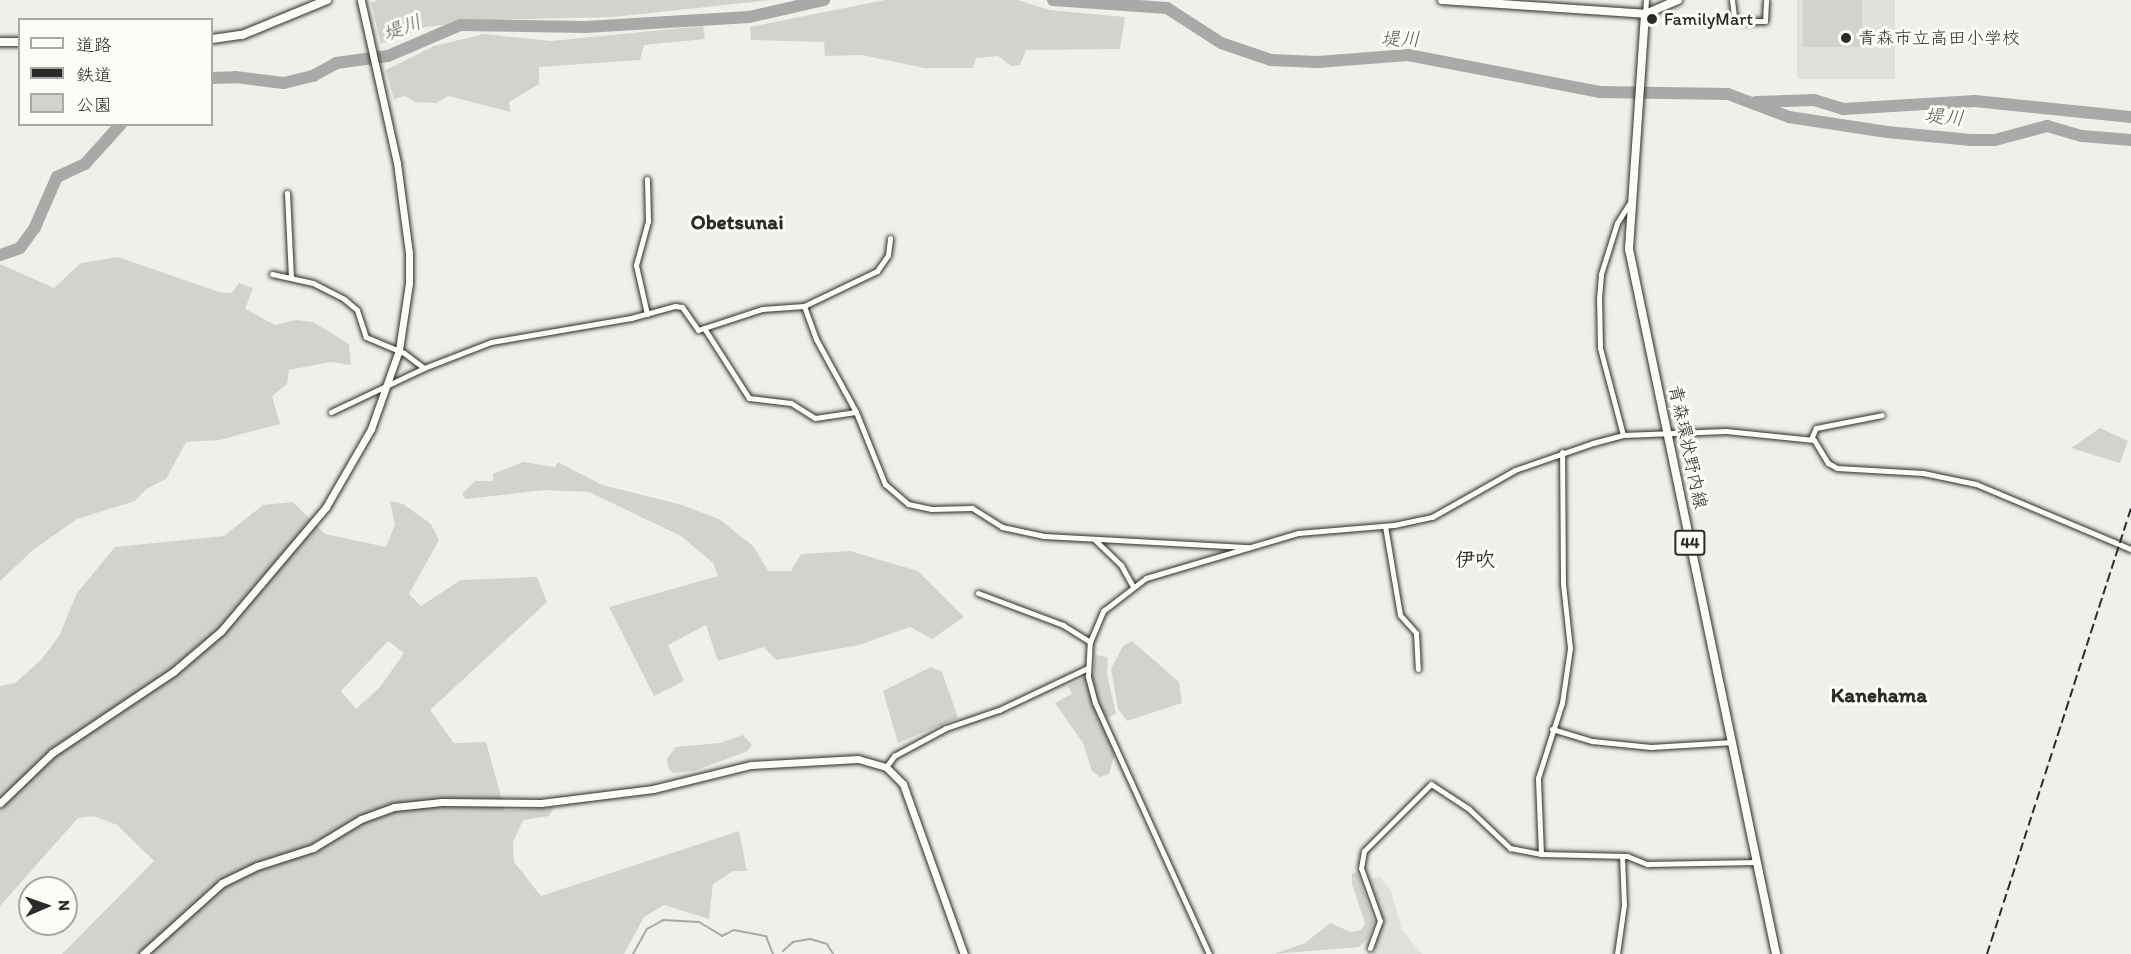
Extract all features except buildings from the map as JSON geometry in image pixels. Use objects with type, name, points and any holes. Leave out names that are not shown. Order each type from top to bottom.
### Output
[{"type":"main road","points":[[213,39],[242,35],[327,0]]},
{"type":"main road","points":[[1442,0],[1645,14],[1678,0]]},
{"type":"main road","name":"青森環状野内線","points":[[1645,14],[1629,204],[1629,249],[1776,954]]},
{"type":"main road","points":[[0,43],[18,42]]},
{"type":"street","points":[[0,803],[52,753],[173,672],[229,622],[348,475],[390,383],[399,350],[409,283],[409,253],[401,188],[361,0]]},
{"type":"street","points":[[1645,14],[1646,0]]},
{"type":"street","points":[[1732,0],[1734,17],[1740,21],[1765,21],[1766,0]]},
{"type":"street","points":[[646,314],[636,265],[648,221],[647,179]]},
{"type":"street","points":[[287,193],[291,277]]},
{"type":"street","points":[[1623,435],[1599,348],[1599,298],[1601,274],[1617,223],[1629,204]]},
{"type":"street","points":[[331,412],[424,368],[491,342],[679,306],[694,327],[704,328],[762,309],[804,306],[877,271],[886,260],[890,238]]},
{"type":"street","points":[[272,274],[291,277],[344,299],[357,310],[366,337],[399,350],[424,368]]},
{"type":"street","points":[[804,306],[816,339],[856,411],[885,484],[908,504],[931,509],[972,508],[1002,527],[1095,540],[1251,547]]},
{"type":"street","points":[[704,328],[749,398],[791,403],[815,418],[856,411]]},
{"type":"street","points":[[1811,439],[1816,428],[1882,415]]},
{"type":"street","points":[[1209,954],[1095,703],[1088,668],[1090,642],[1103,611],[1132,585],[1298,533],[1385,526],[1443,513],[1515,470],[1562,452],[1623,435],[1726,431],[1811,439],[1833,467],[1923,472],[1970,482],[2131,549]]},
{"type":"street","points":[[1541,854],[1538,778],[1562,703],[1570,648],[1563,584],[1562,452]]},
{"type":"street","points":[[1385,526],[1400,615],[1416,633],[1418,669]]},
{"type":"street","points":[[1095,540],[1121,566],[1132,585]]},
{"type":"street","points":[[978,593],[1063,625],[1090,642]]},
{"type":"street","points":[[886,767],[894,756],[946,729],[1007,707],[1088,668]]},
{"type":"street","points":[[1552,729],[1592,741],[1651,747],[1733,742]]},
{"type":"street","points":[[143,954],[222,883],[258,866],[313,848],[361,819],[394,807],[442,802],[519,805],[560,801],[653,789],[768,763],[858,759],[886,767],[908,793],[964,954]]},
{"type":"street","points":[[1370,948],[1380,921],[1361,868],[1364,851],[1431,784],[1469,809],[1510,848],[1541,854],[1622,856],[1647,864],[1757,862]]},
{"type":"street","points":[[1617,954],[1624,905],[1622,856]]},
{"type":"shaded area","name":"青森市立高田小学校","points":[[1797,0],[1895,0],[1895,79],[1797,79]]},
{"type":"shaded area","points":[[1380,877],[1391,891],[1402,930],[1422,954],[1367,954],[1378,922],[1369,879]]},
{"type":"green space","points":[[377,0],[772,0],[613,17],[487,20],[426,27],[381,44],[371,3]]},
{"type":"green space","points":[[885,0],[1018,0],[1049,10],[1125,17],[1120,49],[1026,50],[1020,65],[1011,66],[998,56],[976,58],[973,68],[924,68],[862,55],[825,56],[824,42],[751,40],[750,27]]},
{"type":"green space","points":[[1803,0],[1862,0],[1862,47],[1803,47]]},
{"type":"green space","points":[[703,26],[705,39],[644,45],[640,60],[539,67],[539,84],[509,102],[510,112],[449,96],[436,103],[415,102],[405,96],[394,99],[386,70],[434,46],[484,34],[551,41]]},
{"type":"green space","points":[[118,257],[219,292],[232,293],[239,283],[253,288],[245,309],[275,325],[296,320],[313,322],[349,344],[351,365],[330,362],[289,370],[287,384],[272,396],[280,424],[219,440],[186,442],[166,479],[146,489],[135,501],[77,519],[33,550],[0,581],[0,264],[54,288],[81,263]]},
{"type":"green space","points":[[2100,428],[2128,441],[2120,463],[2071,448]]},
{"type":"green space","points":[[523,462],[555,467],[558,462],[602,485],[682,505],[719,519],[753,546],[768,571],[791,571],[801,554],[850,551],[918,571],[964,617],[932,639],[910,627],[859,645],[776,660],[764,647],[718,661],[706,625],[668,645],[684,681],[654,696],[609,607],[718,576],[713,563],[681,536],[589,492],[544,490],[466,499],[462,494],[475,481],[493,481],[493,474]]},
{"type":"green space","points":[[390,501],[403,504],[431,524],[439,540],[409,594],[421,606],[461,580],[537,577],[547,602],[430,710],[454,743],[486,742],[505,811],[554,807],[549,816],[523,820],[513,842],[514,862],[541,896],[739,831],[747,871],[733,871],[713,884],[709,919],[664,905],[644,917],[624,954],[62,954],[154,861],[117,825],[94,816],[78,818],[27,876],[18,876],[18,886],[0,906],[0,686],[15,683],[41,660],[59,636],[77,593],[115,547],[224,536],[263,505],[293,502],[325,534],[386,547],[395,525]],"holes":[[[388,641],[404,653],[380,687],[356,709],[341,691]]]},
{"type":"green space","points":[[1132,641],[1179,682],[1182,703],[1127,721],[1118,709],[1111,669],[1123,646]]},
{"type":"green space","points":[[1095,655],[1108,657],[1107,674],[1116,714],[1100,721],[1115,752],[1109,774],[1100,777],[1092,771],[1083,743],[1055,703],[1072,694],[1068,686],[1094,673]]},
{"type":"green space","points":[[931,667],[942,672],[958,718],[898,743],[883,691]]},
{"type":"green space","points":[[743,735],[752,745],[748,751],[694,771],[672,773],[668,767],[667,758],[676,747],[720,743]]},
{"type":"green space","points":[[1357,872],[1374,922],[1368,938],[1359,947],[1274,954],[1305,943],[1330,923],[1351,932],[1361,930],[1365,923],[1352,884],[1352,874]]},
{"type":"waterway","name":"堤川","points":[[213,78],[235,77],[284,83],[313,76],[336,63],[388,56],[460,25],[586,27],[749,17],[824,0]]},
{"type":"waterway","name":"堤川","points":[[1053,0],[1167,8],[1221,43],[1271,60],[1318,62],[1408,55],[1600,92],[1728,94],[1789,117],[1887,132],[1995,140],[2047,126],[2082,136],[2131,140]]},
{"type":"waterway","name":"堤川","points":[[1756,102],[1814,100],[1843,109],[1975,101],[2131,117]]},
{"type":"waterway","name":"堤川","points":[[0,255],[20,248],[35,227],[57,177],[85,164],[119,126]]},
{"type":"waterway","points":[[633,954],[647,929],[663,920],[699,922],[722,936],[734,930],[766,936],[773,954]]},
{"type":"waterway","points":[[783,951],[793,942],[810,939],[827,944],[833,954]]},
{"type":"railway","points":[[1987,954],[2131,507]]},
{"type":"place","name":"FamilyMart","points":[[1652,19]]},
{"type":"place","name":"青森市立高田小学校","points":[[1846,38]]},
{"type":"district","name":"Obetsunai","points":[[737,222]]},
{"type":"district","name":"伊吹","points":[[1475,559]]},
{"type":"district","name":"Kanehama","points":[[1879,695]]}]
